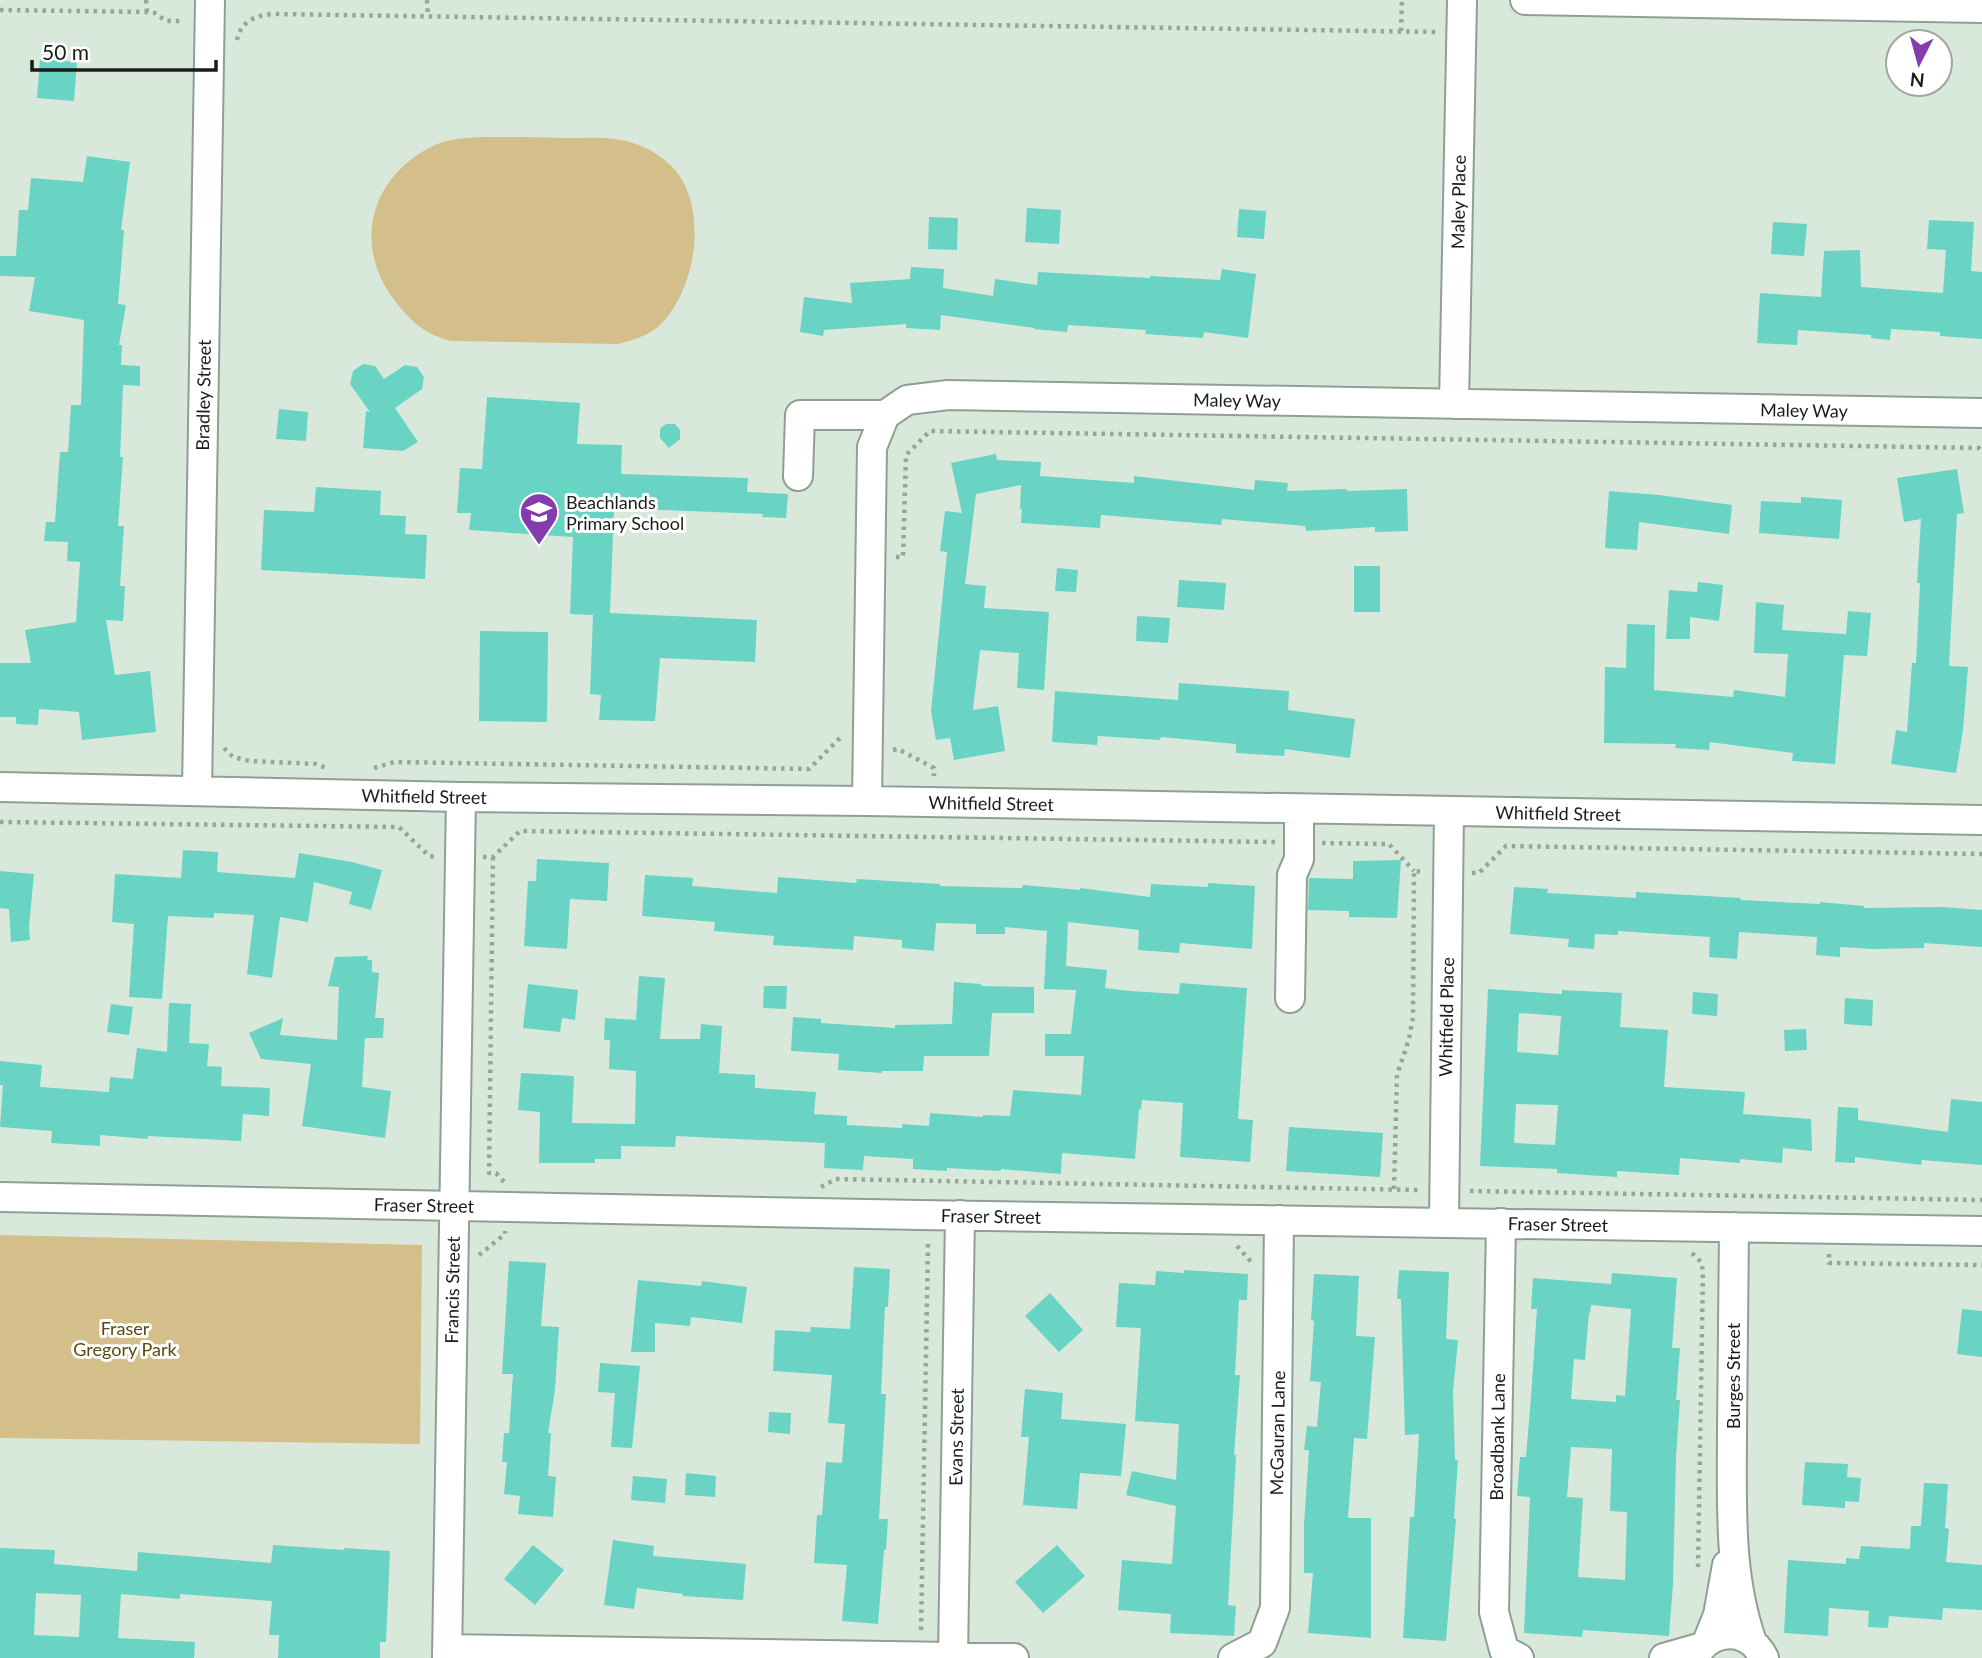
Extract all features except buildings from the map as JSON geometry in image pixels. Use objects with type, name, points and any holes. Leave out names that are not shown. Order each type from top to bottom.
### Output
[{"type":"street","name":"Bradley Street","points":[[197,790],[210,0]]},
{"type":"street","name":"Maley Place","points":[[1454,404],[1462,0]]},
{"type":"street","points":[[1525,0],[1775,2],[1982,8]]},
{"type":"street","name":"Maley Way","points":[[885,415],[907,400],[948,396],[1982,413]]},
{"type":"street","points":[[798,476],[800,415],[885,415],[872,447],[867,801]]},
{"type":"street","name":"Whitfield Street","points":[[0,788],[1982,820]]},
{"type":"street","name":"Francis Street","points":[[447,1653],[461,797]]},
{"type":"street","points":[[1290,998],[1292,875],[1299,859],[1299,809]]},
{"type":"street","name":"Whitfield Place","points":[[1444,1222],[1450,811]]},
{"type":"street","name":"Fraser Street","points":[[0,1197],[1982,1231]]},
{"type":"street","name":"Evans Street","points":[[953,1658],[960,1215]]},
{"type":"street","name":"McGauran Lane","points":[[1233,1658],[1262,1643],[1275,1608],[1279,1220]]},
{"type":"street","name":"Broadbank Lane","points":[[1500,1223],[1494,1612],[1512,1654]]},
{"type":"street","name":"Burges Street","points":[[1734,1227],[1732,1525],[1743,1616],[1764,1652]]},
{"type":"street","name":"Burges Street","points":[[1701,1649],[1718,1615],[1732,1525]]},
{"type":"street","points":[[1664,1658],[1701,1649],[1719,1635],[1731,1634],[1742,1637],[1764,1652]]},
{"type":"street","points":[[447,1653],[1014,1658]]},
{"type":"path","points":[[146,0],[147,12]]},
{"type":"path","points":[[427,0],[428,16]]},
{"type":"path","points":[[1401,31],[1402,0]]},
{"type":"path","points":[[0,10],[147,12],[155,13],[166,21],[189,22]]},
{"type":"path","points":[[237,43],[244,24],[257,15],[274,14],[1436,32]]},
{"type":"path","points":[[903,557],[906,455],[930,431],[1979,448],[1982,451]]},
{"type":"path","points":[[370,769],[394,762],[809,769],[841,738],[841,724]]},
{"type":"path","points":[[221,743],[233,757],[250,761],[316,764],[327,768]]},
{"type":"path","points":[[832,747],[843,748]]},
{"type":"path","points":[[893,750],[898,749],[934,768],[934,778]]},
{"type":"path","points":[[0,822],[399,827],[429,856],[443,857]]},
{"type":"path","points":[[474,857],[493,857],[520,831],[1390,844],[1414,872],[1413,1017],[1409,1039],[1396,1075],[1394,1189]]},
{"type":"path","points":[[916,836],[923,831]]},
{"type":"path","points":[[1463,873],[1479,873],[1506,846],[1982,854]]},
{"type":"path","points":[[493,857],[489,1173],[496,1174],[503,1180],[505,1188]]},
{"type":"path","points":[[1414,872],[1432,872]]},
{"type":"path","points":[[816,1191],[830,1180],[836,1179],[1414,1190]]},
{"type":"path","points":[[1470,1191],[1982,1200]]},
{"type":"path","points":[[919,1240],[928,1243],[921,1635]]},
{"type":"path","points":[[1829,1245],[1829,1263],[1982,1265]]},
{"type":"path","points":[[1687,1250],[1695,1254],[1703,1271],[1698,1578]]},
{"type":"green space","points":[[483,137],[622,140],[651,151],[676,171],[686,188],[692,207],[694,249],[683,291],[661,324],[646,335],[618,344],[451,341],[426,331],[407,316],[381,279],[374,257],[371,235],[375,213],[383,193],[396,174],[413,158],[435,145]]},
{"type":"green space","name":"Fraser Gregory Park","points":[[0,1235],[422,1245],[420,1444],[0,1438]]},
{"type":"place","name":"Beachlands Primary School","points":[[539,546]]}]
